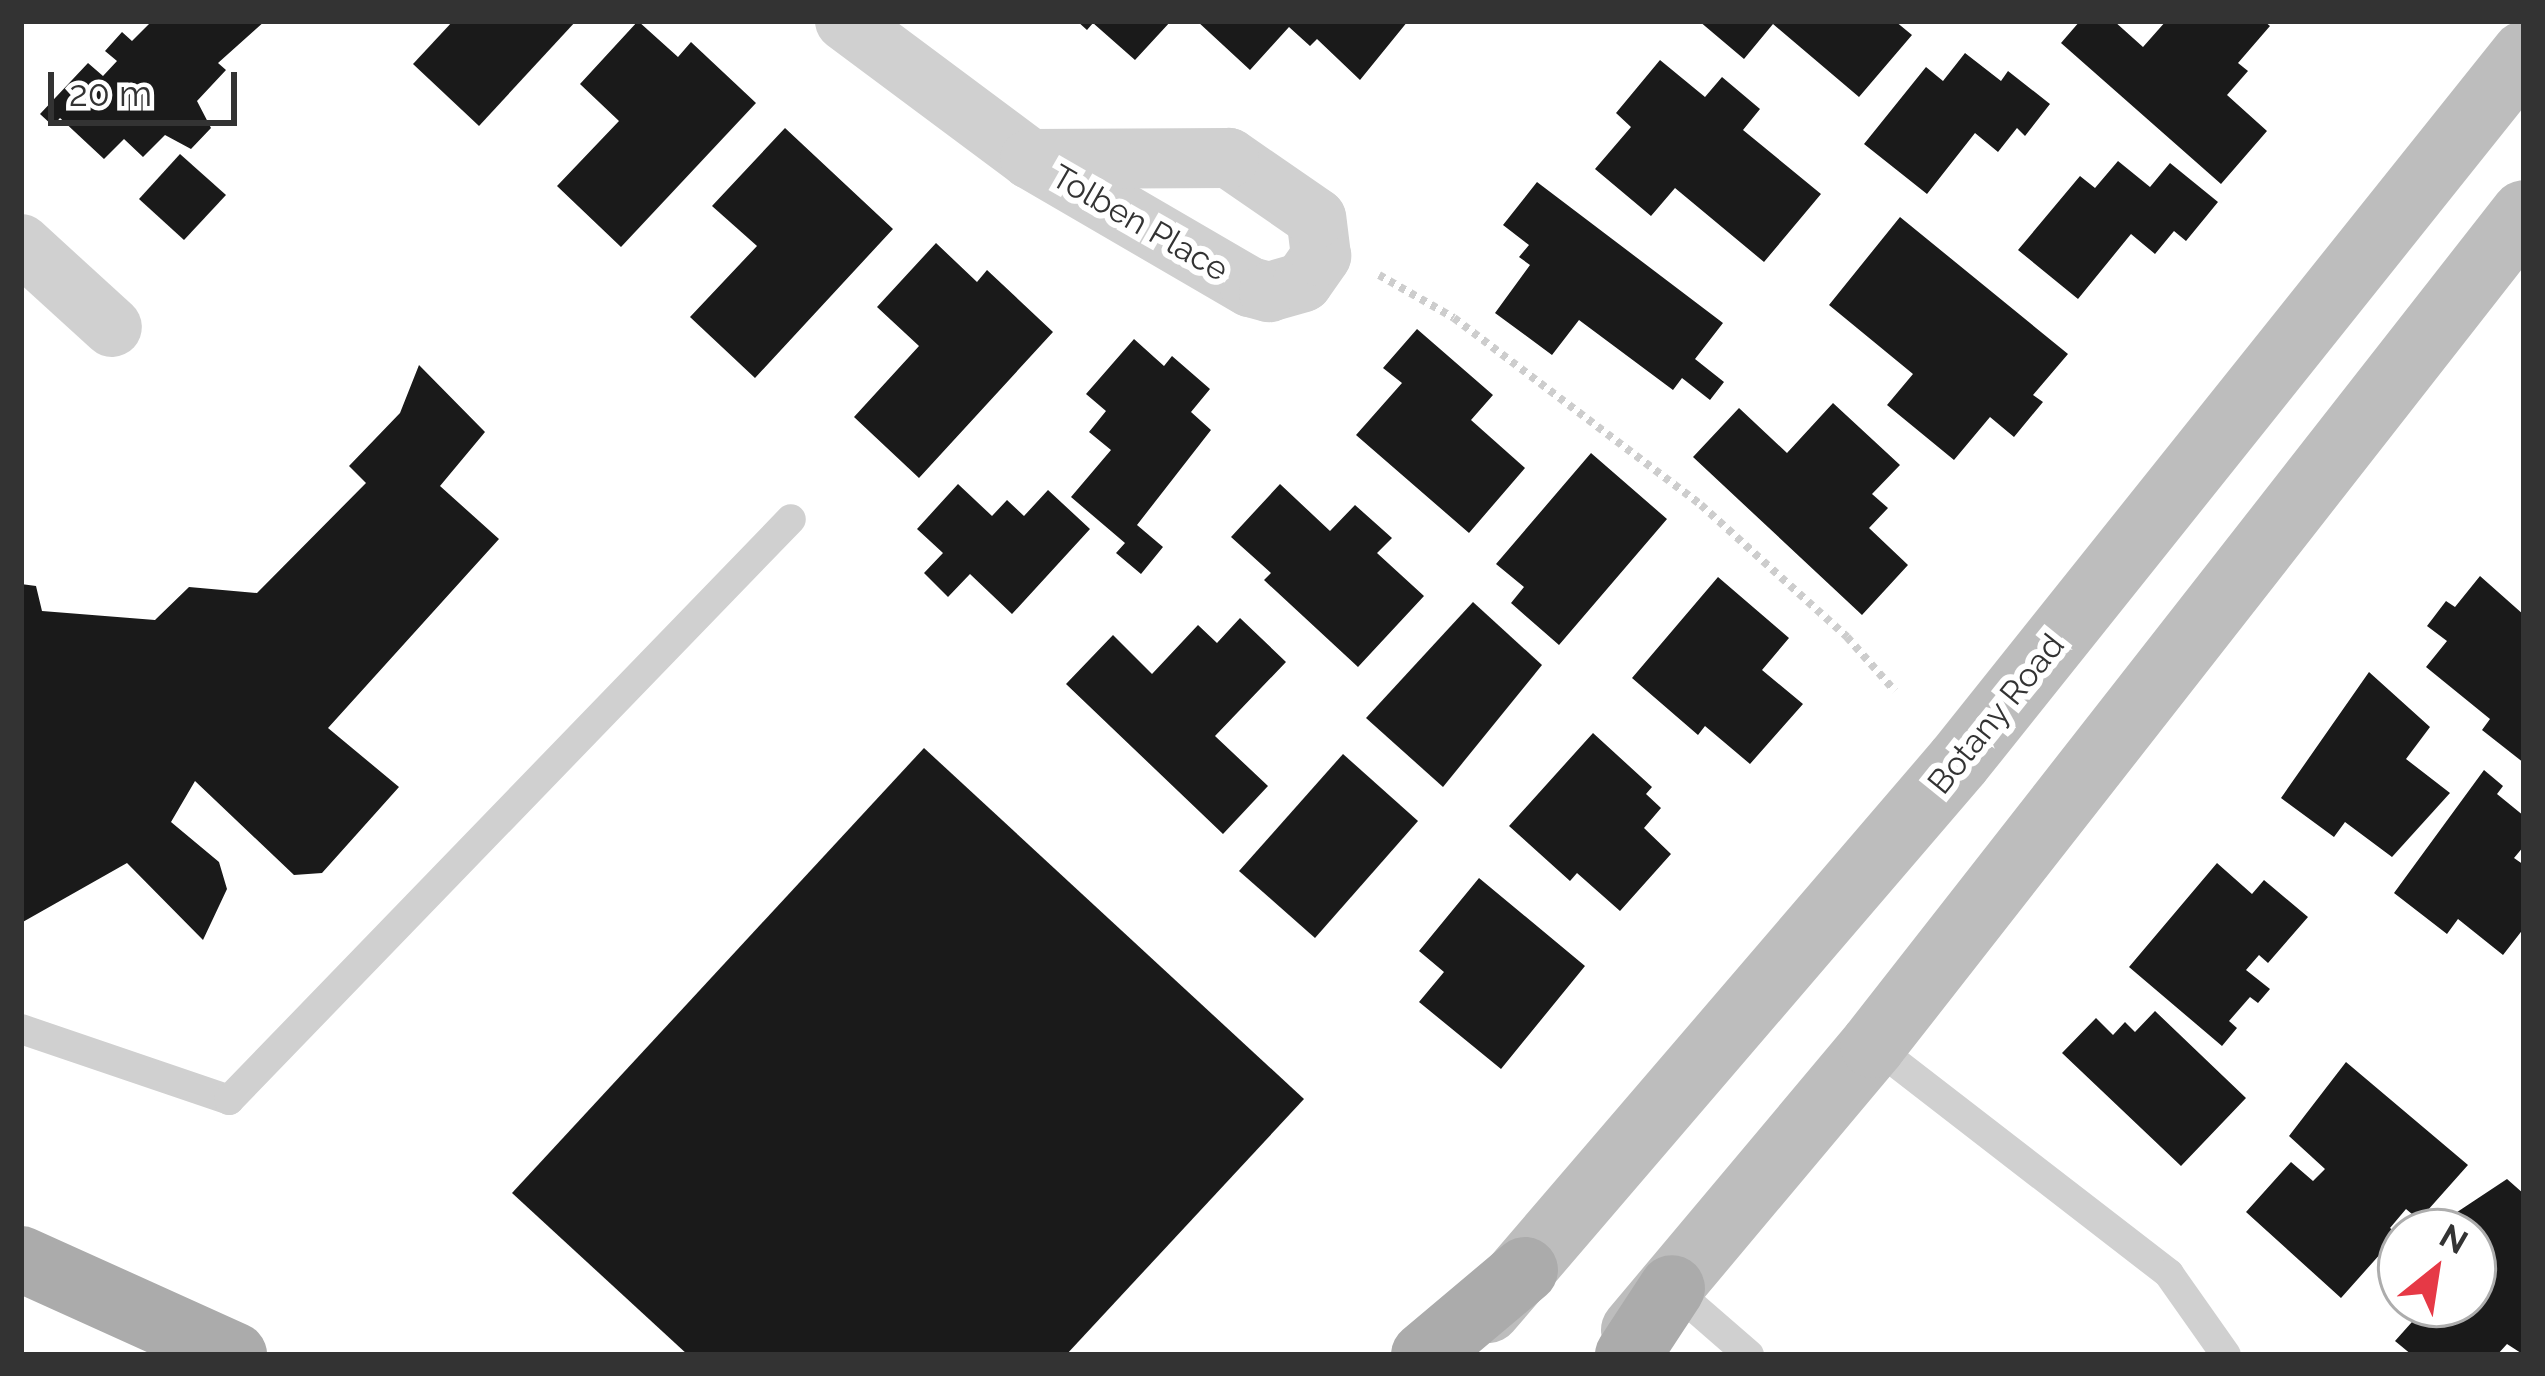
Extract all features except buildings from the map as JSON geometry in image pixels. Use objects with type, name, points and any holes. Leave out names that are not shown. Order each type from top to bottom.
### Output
[{"type":"main road","name":"Botany Road","points":[[1445,1355],[1525,1270],[1958,761],[2524,54]]},
{"type":"main road","points":[[1612,1355],[1873,1045],[2524,213]]},
{"type":"main road","points":[[21,1259],[235,1355]]},
{"type":"main road","points":[[1424,1355],[1525,1270]]},
{"type":"main road","points":[[1628,1355],[1672,1288]]},
{"type":"street","name":"Tolben Place","points":[[845,21],[1030,159],[1250,287],[1269,292],[1303,282],[1322,245],[1316,218],[1229,158],[1030,159]]},
{"type":"street","points":[[21,244],[112,328]]},
{"type":"lane","points":[[21,1030],[229,1100],[791,519]]},
{"type":"lane","points":[[1873,1045],[2169,1274],[2226,1355]]},
{"type":"lane","points":[[1672,1288],[1749,1355]]},
{"type":"path","points":[[1322,245],[1454,318],[1701,505],[1847,637],[1894,691]]}]
